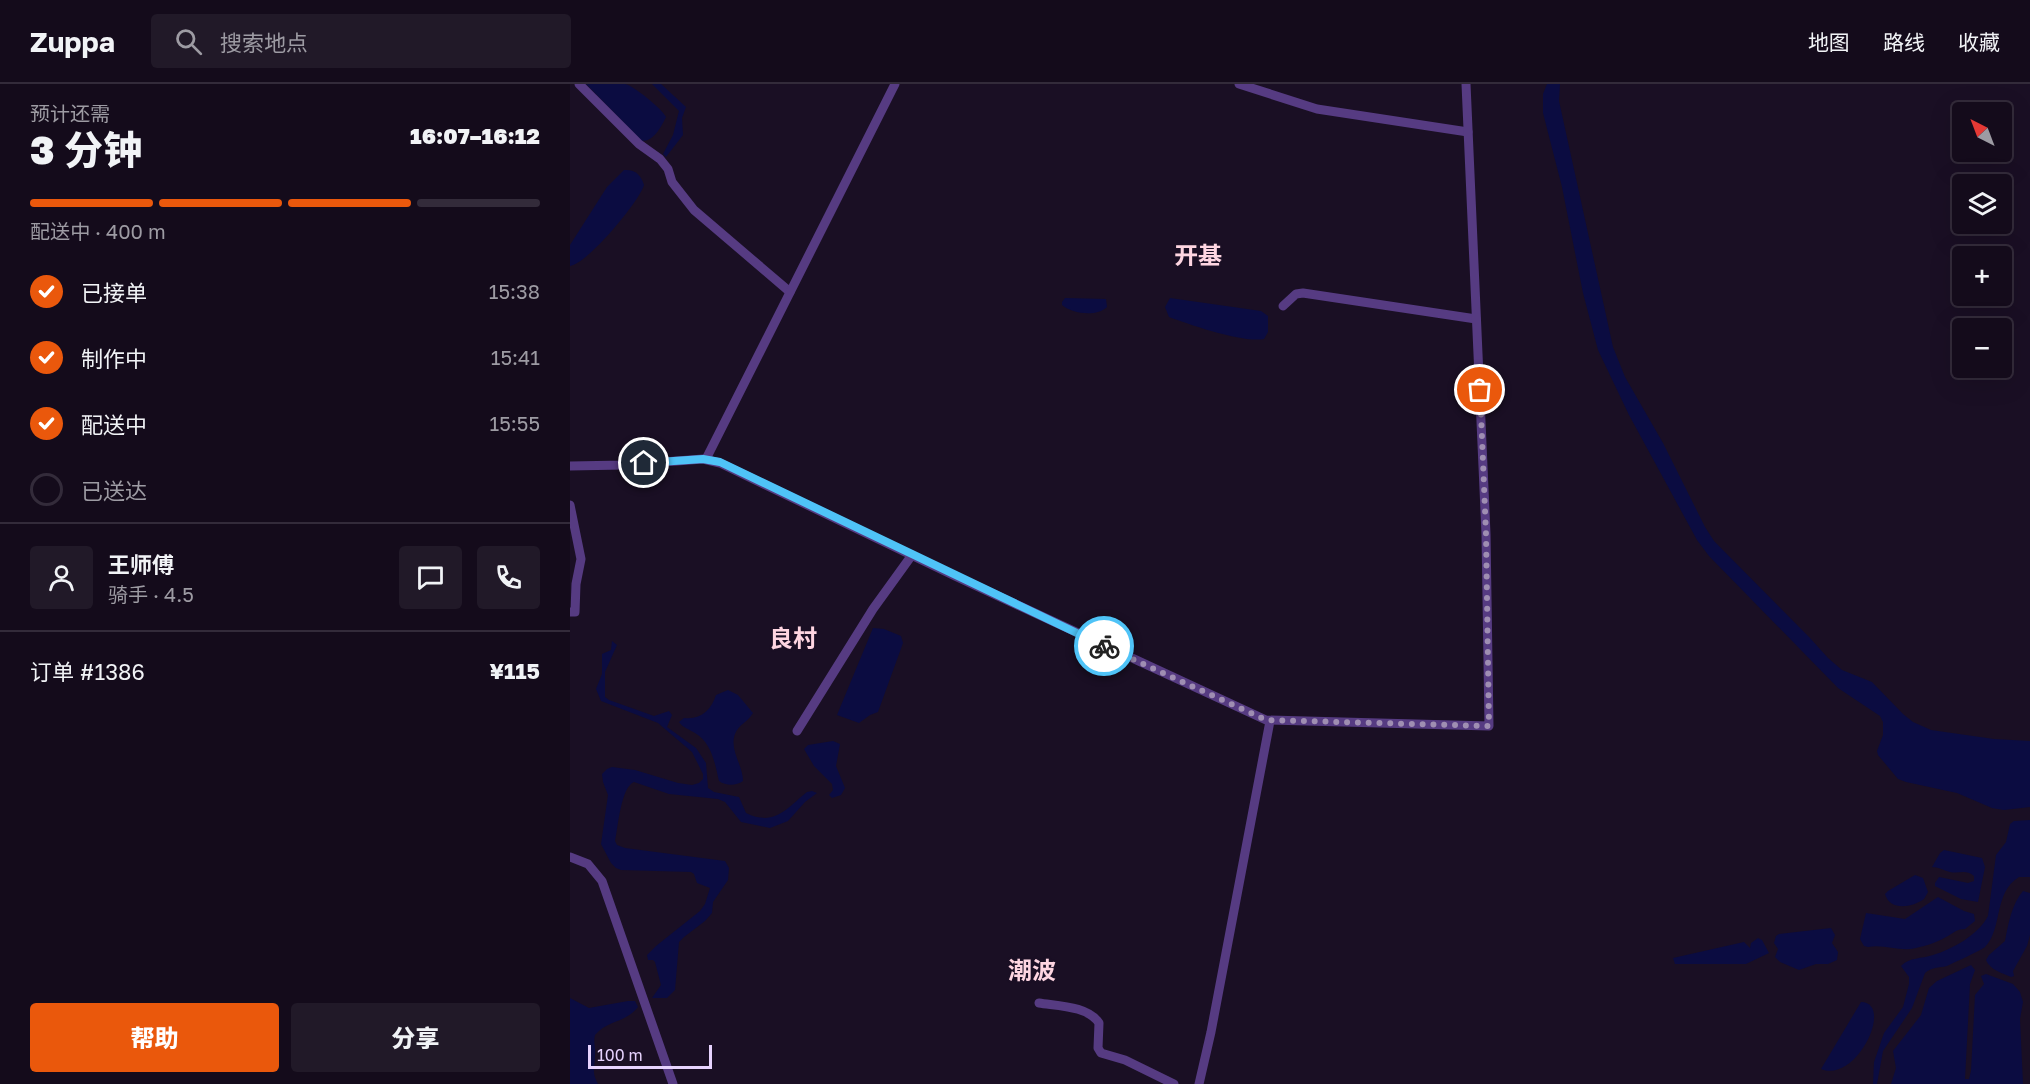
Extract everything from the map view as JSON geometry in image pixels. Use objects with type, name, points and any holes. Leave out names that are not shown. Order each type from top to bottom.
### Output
[{"type":"street","points":[[579,84],[639,144],[660,159],[668,169],[676,187],[694,210],[790,292]]},
{"type":"street","points":[[706,459],[895,84]]},
{"type":"street","points":[[1239,84],[1317,109],[1468,132]]},
{"type":"street","points":[[570,466],[706,459],[720,462],[1243,711],[1270,721],[1489,726],[1486,534],[1466,84]]},
{"type":"street","points":[[1283,306],[1296,294],[1303,292],[1476,319]]},
{"type":"street","points":[[570,505],[581,559],[576,584],[575,612],[570,612]]},
{"type":"street","points":[[797,731],[873,609],[912,555]]},
{"type":"street","points":[[1199,1084],[1270,721]]},
{"type":"street","points":[[570,857],[588,864],[602,880],[673,1084]]},
{"type":"street","points":[[1040,1003],[1078,1010],[1093,1016],[1100,1023],[1098,1048],[1101,1053],[1125,1060],[1174,1084]]},
{"type":"shaded area","points":[[586,84],[625,84],[641,93],[666,117],[654,136],[642,141]]},
{"type":"shaded area","points":[[652,84],[661,84],[686,107],[682,118],[683,135],[666,157],[663,154],[673,135],[679,111]]},
{"type":"shaded area","points":[[1547,84],[1560,84],[1559,101],[1613,347],[1625,377],[1663,443],[1714,541],[1828,658],[1842,670],[1872,682],[1913,722],[1931,730],[1994,739],[2030,741],[2030,807],[2004,810],[1992,808],[1957,793],[1898,779],[1878,755],[1877,751],[1883,735],[1883,722],[1880,716],[1838,688],[1709,556],[1697,540],[1629,415],[1598,350],[1543,113],[1543,94]]},
{"type":"shaded area","points":[[624,170],[637,173],[641,178],[644,185],[640,193],[623,218],[600,244],[578,263],[570,266],[570,245],[607,187]]},
{"type":"shaded area","points":[[1065,298],[1106,299],[1107,307],[1091,313],[1072,311],[1062,305]]},
{"type":"shaded area","points":[[1170,298],[1261,311],[1268,316],[1268,332],[1264,339],[1255,340],[1217,332],[1169,317],[1165,307]]},
{"type":"shaded area","points":[[873,628],[884,629],[901,636],[903,643],[878,712],[859,723],[837,715]]},
{"type":"shaded area","points":[[612,641],[617,645],[605,672],[605,697],[654,716],[669,711],[672,715],[667,727],[696,748],[706,763],[708,788],[714,792],[739,797],[746,813],[765,818],[780,814],[807,792],[817,793],[805,802],[788,821],[770,828],[741,822],[725,802],[718,799],[669,794],[634,782],[630,785],[621,808],[615,841],[617,845],[725,861],[729,868],[728,880],[713,902],[712,913],[679,942],[675,990],[667,998],[652,998],[661,985],[655,962],[648,960],[647,955],[700,911],[710,888],[697,883],[691,872],[621,870],[611,863],[601,844],[608,795],[602,774],[612,767],[635,770],[692,785],[703,779],[703,774],[692,752],[658,723],[601,701],[596,689],[602,674],[602,654],[611,650]]},
{"type":"shaded area","points":[[728,690],[738,695],[753,713],[735,734],[735,752],[743,781],[731,785],[719,781],[712,754],[701,737],[679,722],[684,718],[700,716],[711,705],[716,695]]},
{"type":"shaded area","points":[[833,741],[840,744],[836,766],[845,788],[841,795],[832,798],[829,795],[833,790],[832,784],[814,766],[804,749],[808,745]]},
{"type":"shaded area","points":[[2030,820],[2030,877],[2019,877],[2005,892],[1991,939],[1985,947],[1947,966],[1925,973],[1912,1008],[1883,1051],[1877,1084],[1873,1084],[1874,1062],[1884,1033],[1903,1007],[1909,984],[1909,977],[1901,966],[1912,960],[1949,949],[1984,923],[1988,916],[1996,855],[2006,842],[2010,824],[2014,821]]},
{"type":"shaded area","points":[[1944,850],[1982,858],[1985,867],[1978,902],[1961,899],[1935,886],[1939,877],[1968,883],[1974,881],[1974,876],[1968,873],[1950,872],[1932,867]]},
{"type":"shaded area","points":[[1915,875],[1923,878],[1928,892],[1924,899],[1908,906],[1897,906],[1888,900],[1885,894],[1888,891]]},
{"type":"shaded area","points":[[2023,891],[2030,893],[2030,935],[2027,946],[2013,971],[2014,976],[2011,977],[1993,969],[1986,960],[2005,941],[2013,908]]},
{"type":"shaded area","points":[[1938,897],[1974,914],[1975,921],[1965,929],[1916,948],[1864,946],[1860,939],[1866,913],[1905,919]]},
{"type":"shaded area","points":[[1831,928],[1835,935],[1832,943],[1838,952],[1837,960],[1799,970],[1780,962],[1775,957],[1778,949],[1774,943],[1779,934]]},
{"type":"shaded area","points":[[1758,938],[1762,940],[1769,953],[1746,964],[1675,964],[1673,958],[1744,942],[1750,948],[1751,943]]},
{"type":"shaded area","points":[[1971,965],[1975,970],[1970,984],[1965,1079],[1969,1079],[1971,1071],[1975,995],[1984,984],[1981,976],[1986,974],[2013,984],[2020,992],[2023,1002],[2020,1019],[2023,1084],[1891,1084],[1896,1068],[1893,1051],[1921,1015],[1929,988],[1937,981]]},
{"type":"shaded area","points":[[570,998],[589,1008],[628,1001],[635,1001],[638,1007],[595,1035],[594,1073],[598,1084],[570,1084]]},
{"type":"shaded area","points":[[1861,1002],[1870,1006],[1874,1015],[1873,1028],[1867,1042],[1847,1065],[1834,1070],[1821,1069]]},
{"type":"way so far","points":[[1104,646],[1266,720],[1489,726],[1486,534],[1480,390]]},
{"type":"district","name":"开基","points":[[1198,254]]},
{"type":"district","name":"良村","points":[[793,637]]},
{"type":"district","name":"潮波","points":[[1032,969]]},
{"type":"route","points":[[644,463],[703,459],[720,462],[1104,646]]}]
